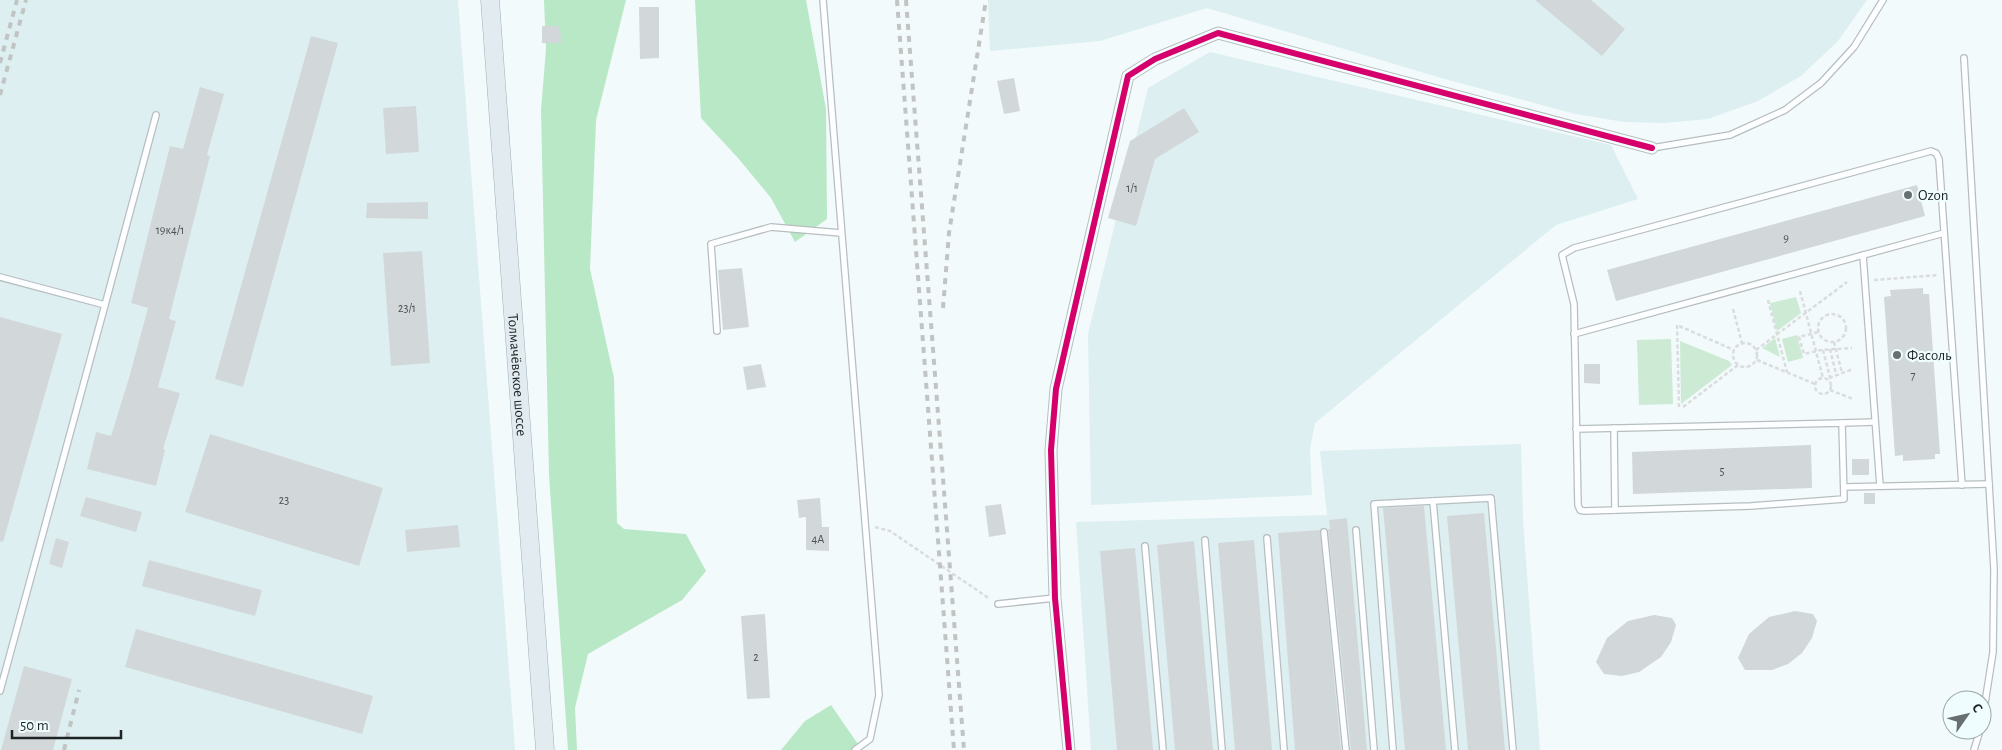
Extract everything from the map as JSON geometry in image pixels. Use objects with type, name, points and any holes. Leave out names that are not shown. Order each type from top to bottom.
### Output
[{"type":"main road","name":"Толмачёвское шоссе","points":[[490,0],[545,750]]},
{"type":"street","points":[[1069,750],[1054,598],[1051,450],[1056,389],[1128,76],[1155,59],[1218,33],[1652,148]]},
{"type":"lane","points":[[823,0],[879,696],[870,739],[855,750]]},
{"type":"lane","points":[[1652,148],[1730,135],[1784,110],[1820,83],[1854,47],[1883,0]]},
{"type":"lane","points":[[1964,58],[1994,569],[1993,652],[1987,690]]},
{"type":"lane","points":[[0,691],[156,115]]},
{"type":"lane","points":[[1842,423],[1845,496],[1840,501],[1751,506],[1580,510],[1578,506],[1574,304],[1562,256],[1574,248],[1931,151],[1936,153],[1939,159],[1962,485]]},
{"type":"lane","points":[[717,330],[711,244],[771,227],[841,233]]},
{"type":"lane","points":[[1574,334],[1944,233]]},
{"type":"lane","points":[[1863,255],[1880,486]]},
{"type":"lane","points":[[0,277],[105,304]]},
{"type":"lane","points":[[1576,429],[1875,422]]},
{"type":"lane","points":[[1614,428],[1615,510]]},
{"type":"lane","points":[[1844,487],[1989,484]]},
{"type":"lane","points":[[1393,750],[1374,504],[1491,498],[1513,750]]},
{"type":"lane","points":[[1433,501],[1455,750]]},
{"type":"lane","points":[[1356,530],[1374,750]]},
{"type":"lane","points":[[1324,532],[1346,750]]},
{"type":"lane","points":[[1267,538],[1284,750]]},
{"type":"lane","points":[[1205,540],[1222,750]]},
{"type":"lane","points":[[1145,546],[1163,750]]},
{"type":"lane","points":[[998,604],[1054,598]]},
{"type":"path","points":[[1865,280],[1947,275]]},
{"type":"path","points":[[1756,350],[1847,282]]},
{"type":"path","points":[[1800,291],[1816,351],[1826,378],[1831,384],[1830,390],[1825,394],[1821,394],[1817,392],[1815,384]]},
{"type":"path","points":[[1768,300],[1787,372]]},
{"type":"path","points":[[1732,309],[1742,343]]},
{"type":"path","points":[[1828,314],[1843,319],[1846,328],[1844,335],[1834,342],[1825,340],[1818,332],[1819,321],[1828,314]]},
{"type":"path","points":[[1734,350],[1677,325],[1681,407],[1738,364]]},
{"type":"path","points":[[1846,328],[1850,327]]},
{"type":"path","points":[[1818,332],[1799,337],[1804,354],[1822,350],[1852,348]]},
{"type":"path","points":[[1834,342],[1842,373]]},
{"type":"path","points":[[1742,343],[1750,344],[1756,350],[1757,360],[1750,367],[1745,368],[1734,359],[1734,350],[1742,343]]},
{"type":"path","points":[[1830,349],[1836,375]]},
{"type":"path","points":[[1822,350],[1826,378]]},
{"type":"path","points":[[1757,360],[1815,384]]},
{"type":"path","points":[[1815,384],[1817,380],[1853,369]]},
{"type":"path","points":[[1830,390],[1853,399]]},
{"type":"path","points":[[865,525],[890,531],[998,604]]},
{"type":"shaded area","points":[[0,0],[458,0],[515,750],[0,750]]},
{"type":"shaded area","points":[[988,0],[1867,0],[1838,41],[1801,76],[1758,101],[1708,119],[1665,123],[1624,122],[1575,114],[1441,78],[1207,8],[1100,41],[990,51]]},
{"type":"shaded area","points":[[1210,52],[1611,145],[1638,199],[1556,225],[1315,423],[1310,449],[1312,495],[1091,505],[1088,334],[1148,88]]},
{"type":"shaded area","points":[[1521,444],[1523,520],[1540,750],[1091,750],[1076,522],[1327,515],[1320,451]]},
{"type":"green space","points":[[544,0],[626,0],[596,120],[590,269],[614,378],[617,523],[624,529],[686,534],[706,571],[682,600],[588,654],[575,708],[577,750],[568,750],[549,475],[541,110],[546,49]]},
{"type":"green space","points":[[695,0],[806,0],[826,109],[827,219],[795,242],[771,198],[738,158],[701,118]]},
{"type":"green space","points":[[1796,297],[1801,313],[1777,331],[1770,303]]},
{"type":"green space","points":[[1797,335],[1803,358],[1788,362],[1782,339]]},
{"type":"green space","points":[[1775,338],[1780,357],[1762,348]]},
{"type":"green space","points":[[1671,339],[1673,404],[1639,405],[1637,340]]},
{"type":"green space","points":[[1680,341],[1729,361],[1732,365],[1681,404]]},
{"type":"green space","points":[[831,705],[862,750],[781,750],[805,721]]},
{"type":"building","points":[[1535,0],[1591,0],[1625,29],[1602,56]]},
{"type":"building","points":[[639,7],[659,7],[659,58],[640,59]]},
{"type":"building","points":[[542,26],[560,26],[561,43],[542,43]]},
{"type":"building","points":[[311,36],[338,43],[243,387],[215,379]]},
{"type":"building","points":[[1014,78],[1020,111],[1004,114],[997,81]]},
{"type":"building","points":[[200,87],[224,94],[207,155],[210,156],[169,319],[176,321],[158,387],[180,393],[163,449],[165,450],[156,486],[87,469],[96,432],[111,436],[129,378],[148,308],[131,303],[170,146],[183,149]]},
{"type":"building","points":[[416,106],[419,152],[386,154],[383,108]]},
{"type":"building","points":[[1184,108],[1199,132],[1155,159],[1136,226],[1108,218],[1130,141]]},
{"type":"building","points":[[1917,185],[1925,216],[1616,301],[1607,270]]},
{"type":"building","points":[[428,202],[428,219],[366,218],[367,203]]},
{"type":"building","points":[[422,251],[430,363],[391,366],[383,253]]},
{"type":"building","points":[[742,268],[749,327],[723,330],[718,270]]},
{"type":"building","points":[[1923,288],[1923,294],[1929,294],[1940,454],[1935,454],[1935,459],[1903,461],[1903,455],[1895,456],[1884,297],[1891,296],[1890,290]]},
{"type":"building","points":[[0,317],[62,334],[3,542],[0,541]]},
{"type":"building","points":[[761,364],[766,387],[747,390],[743,367]]},
{"type":"building","points":[[1584,364],[1600,364],[1600,384],[1584,383]]},
{"type":"building","points":[[210,434],[383,488],[359,566],[185,512]]},
{"type":"building","points":[[1811,445],[1812,488],[1633,494],[1632,452]]},
{"type":"building","points":[[1852,459],[1869,459],[1869,475],[1852,475]]},
{"type":"building","points":[[1864,493],[1875,493],[1875,504],[1864,504]]},
{"type":"building","points":[[86,497],[142,512],[136,532],[80,516]]},
{"type":"building","points":[[820,498],[822,527],[829,527],[829,551],[806,550],[806,517],[799,518],[797,500]]},
{"type":"building","points":[[1001,504],[1006,534],[989,537],[985,506]]},
{"type":"building","points":[[1424,506],[1446,750],[1405,750],[1383,508]]},
{"type":"building","points":[[1484,513],[1505,750],[1468,750],[1447,516]]},
{"type":"building","points":[[1347,518],[1367,750],[1351,750],[1328,529],[1330,529],[1329,520]]},
{"type":"building","points":[[458,525],[460,547],[407,552],[405,530]]},
{"type":"building","points":[[1320,530],[1341,750],[1295,750],[1278,533]]},
{"type":"building","points":[[56,538],[69,542],[62,568],[49,564]]},
{"type":"building","points":[[1254,540],[1272,750],[1235,750],[1218,543]]},
{"type":"building","points":[[1194,541],[1213,750],[1175,750],[1157,545]]},
{"type":"building","points":[[1135,548],[1153,750],[1117,750],[1100,551]]},
{"type":"building","points":[[149,560],[262,590],[255,616],[142,586]]},
{"type":"building","points":[[1795,611],[1813,614],[1817,621],[1812,638],[1802,653],[1788,664],[1772,670],[1745,670],[1738,658],[1749,634],[1769,617]]},
{"type":"building","points":[[765,614],[770,698],[747,699],[741,616]]},
{"type":"building","points":[[1654,615],[1672,618],[1676,625],[1671,642],[1661,657],[1639,672],[1622,676],[1604,674],[1596,662],[1607,638],[1628,621]]},
{"type":"building","points":[[136,629],[373,696],[362,734],[125,667]]},
{"type":"building","points":[[24,666],[72,679],[53,750],[1,750]]},
{"type":"railway","points":[[0,63],[17,0]]},
{"type":"railway","points":[[0,95],[26,0]]},
{"type":"railway","points":[[897,0],[954,750]]},
{"type":"railway","points":[[906,0],[964,750]]},
{"type":"railway","points":[[943,308],[949,233],[986,0]]},
{"type":"railway","points":[[64,750],[79,690]]},
{"type":"cycle path","points":[[1069,750],[1055,598],[1051,450],[1056,389],[1128,76],[1155,59],[1218,33],[1652,148]]},
{"type":"place","name":"Ozon","points":[[1908,195]]},
{"type":"place","name":"Фасоль","points":[[1897,355]]}]
